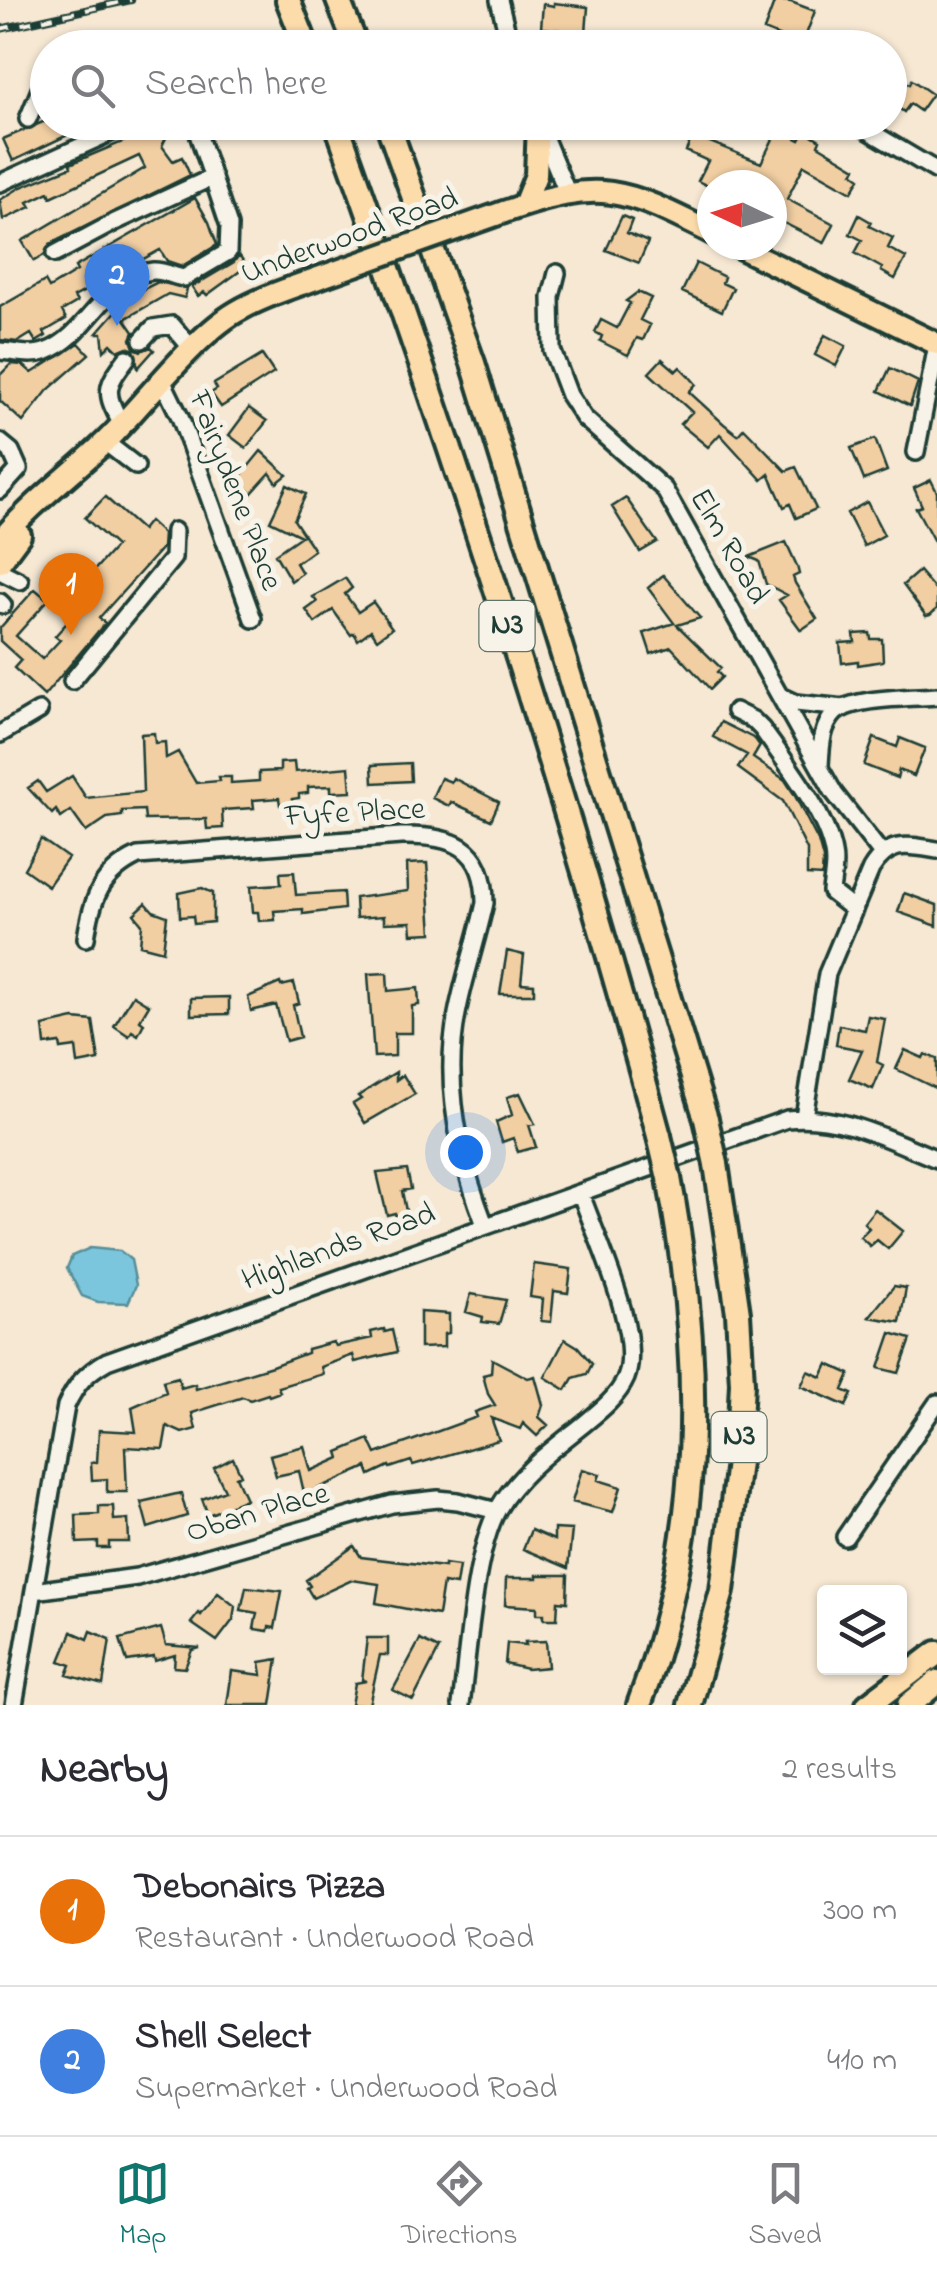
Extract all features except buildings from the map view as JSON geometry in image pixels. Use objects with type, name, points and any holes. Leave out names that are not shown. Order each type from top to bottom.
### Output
[{"type":"highway","points":[[288,0],[300,30]]},
{"type":"highway","points":[[338,0],[350,30]]},
{"type":"highway","name":"N3","points":[[342,140],[427,377],[510,636],[669,1178],[685,1264],[691,1326],[693,1456],[686,1523],[667,1618],[640,1705]]},
{"type":"highway","name":"N3","points":[[393,140],[474,363],[706,1119],[716,1164],[738,1313],[742,1382],[738,1462],[722,1590],[690,1705]]},
{"type":"highway","points":[[868,1705],[937,1654]]},
{"type":"highway","points":[[909,1705],[937,1682]]},
{"type":"main road","points":[[514,208],[536,175],[537,140]]},
{"type":"main road","name":"Underwood Road","points":[[2,536],[105,442],[193,350],[234,313],[267,296],[567,192],[594,190],[634,197],[697,226]]},
{"type":"main road","points":[[766,260],[937,344]]},
{"type":"main road","name":"Underwood Road","points":[[0,562],[64,478]]},
{"type":"street","points":[[499,0],[506,30]]},
{"type":"street","points":[[28,119],[30,114]]},
{"type":"street","points":[[0,184],[95,140]]},
{"type":"street","points":[[0,352],[50,351],[78,330],[112,291],[156,271],[184,278],[228,252],[229,226],[200,140]]},
{"type":"street","points":[[545,140],[567,192]]},
{"type":"street","points":[[884,140],[937,171]]},
{"type":"street","points":[[54,254],[213,177]]},
{"type":"street","name":"Elm Road","points":[[557,273],[551,297],[552,350],[568,396],[584,418],[664,489],[834,794],[881,854]]},
{"type":"street","points":[[142,340],[154,328],[172,325],[193,350]]},
{"type":"street","points":[[916,452],[937,344]]},
{"type":"street","points":[[122,425],[110,403],[108,387],[127,358]]},
{"type":"street","name":"Fairydene Place","points":[[163,382],[180,417],[253,619]]},
{"type":"street","points":[[0,442],[16,458],[19,470],[0,490]]},
{"type":"street","points":[[105,442],[136,466]]},
{"type":"street","points":[[72,682],[173,558],[174,530]]},
{"type":"street","points":[[0,571],[20,581]]},
{"type":"street","points":[[781,696],[810,706],[844,708]]},
{"type":"street","points":[[820,766],[824,731],[834,714],[844,708],[937,696]]},
{"type":"street","points":[[0,734],[39,710]]},
{"type":"street","points":[[734,711],[746,715],[762,729],[816,811],[833,850],[831,892],[854,910]]},
{"type":"street","name":"Fyfe Place","points":[[86,938],[98,888],[121,864],[138,856],[401,836],[440,837],[461,845],[477,863],[485,887],[485,902],[456,1016],[454,1100],[484,1225]]},
{"type":"street","points":[[804,1117],[824,989],[854,910],[881,854],[893,847],[937,850]]},
{"type":"street","name":"Highlands Road","points":[[14,1705],[66,1406],[75,1386],[90,1371],[107,1361],[764,1126],[804,1117],[845,1123],[937,1159]]},
{"type":"street","points":[[461,1705],[483,1551],[497,1511],[532,1468],[604,1408],[626,1377],[630,1338],[625,1317],[580,1194]]},
{"type":"street","points":[[845,1537],[937,1403]]},
{"type":"street","name":"Oban Place","points":[[34,1591],[137,1577],[392,1504],[448,1500],[497,1511]]},
{"type":"water","points":[[90,1248],[120,1251],[131,1260],[136,1285],[128,1303],[98,1302],[82,1296],[67,1268],[72,1256]]},
{"type":"railway","points":[[0,29],[131,0]]},
{"type":"place","name":"Shell Select","points":[[117,326]]},
{"type":"place","name":"Debonairs Pizza","points":[[71,635]]}]
